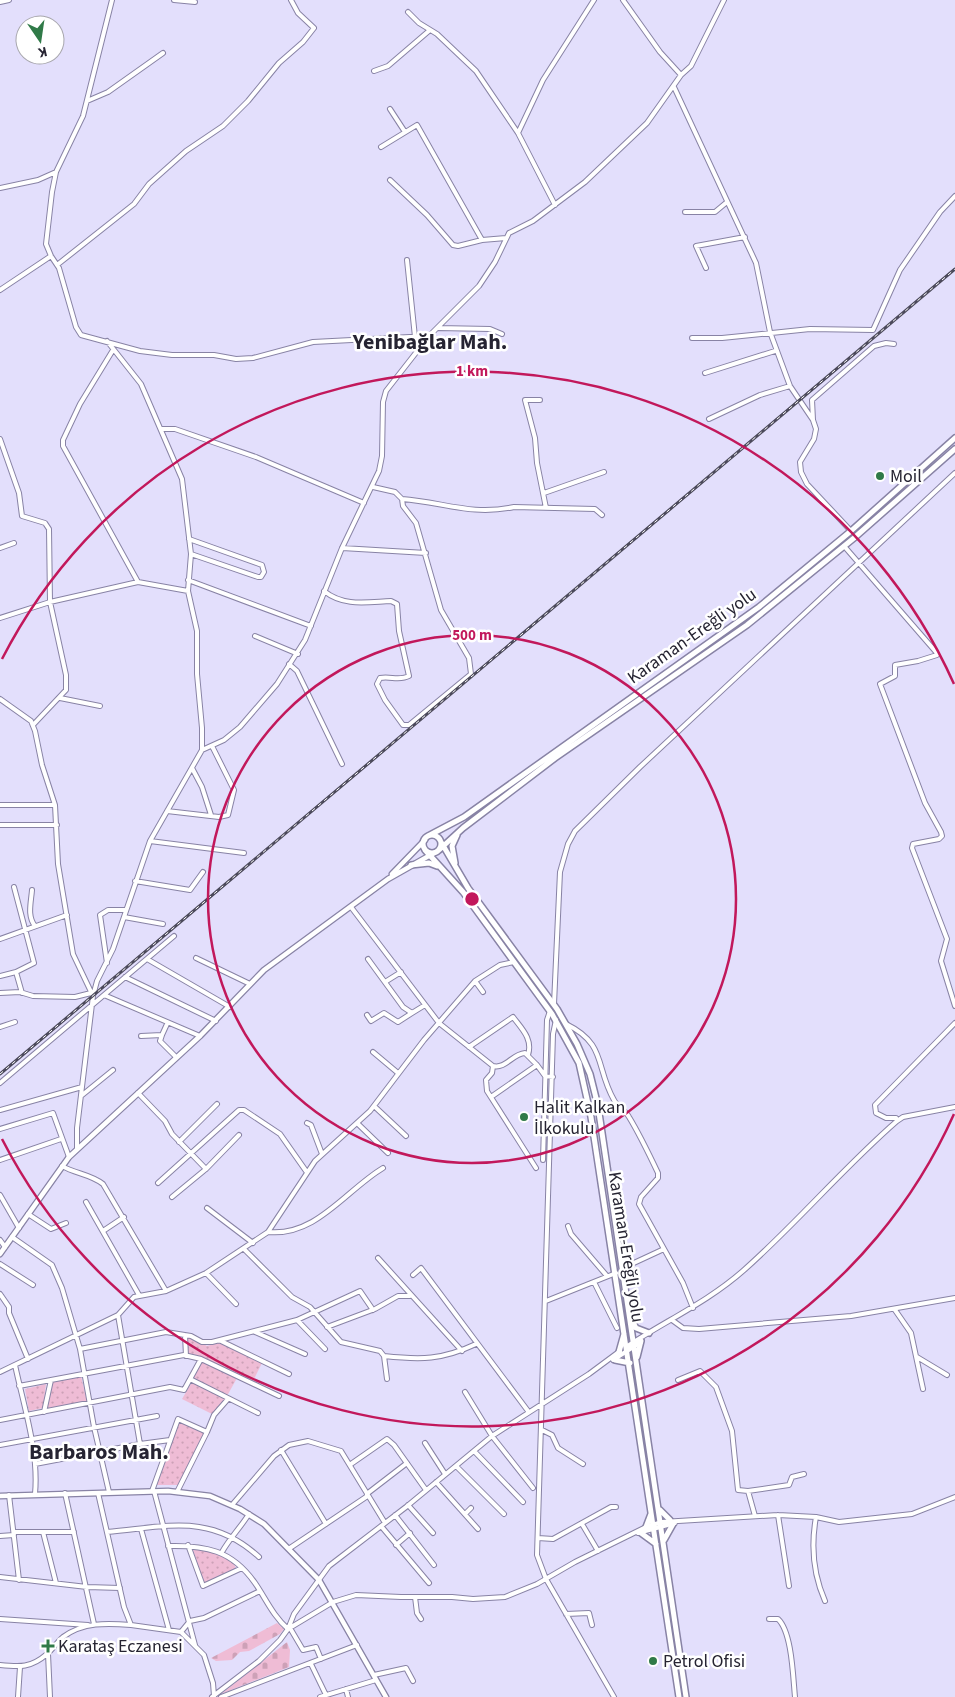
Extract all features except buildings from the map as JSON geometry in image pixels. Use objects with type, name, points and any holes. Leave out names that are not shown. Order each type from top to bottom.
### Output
[{"type":"highway","name":"Karaman-Ereğli yolu","points":[[427,838],[464,817],[759,607],[851,530],[955,438]]},
{"type":"highway","name":"Karaman-Ereğli yolu","points":[[439,848],[463,828],[614,717],[729,639],[844,546],[955,449]]},
{"type":"highway","points":[[459,875],[452,846],[463,828]]},
{"type":"highway","points":[[439,848],[425,850],[427,838],[436,837],[439,848],[459,875]]},
{"type":"highway","name":"Karaman-Ereğli yolu","points":[[425,850],[428,856],[463,892],[550,1011],[578,1063],[586,1089],[628,1348],[679,1697]]},
{"type":"highway","points":[[411,865],[428,863],[443,870]]},
{"type":"highway","name":"Karaman-Ereğli yolu","points":[[459,875],[554,1004],[590,1074],[598,1106],[623,1268],[686,1697]]},
{"type":"highway","points":[[630,1318],[636,1328],[648,1333]]},
{"type":"highway","points":[[619,1352],[625,1329]]},
{"type":"highway","points":[[636,1360],[642,1341]]},
{"type":"highway","points":[[612,1360],[630,1363]]},
{"type":"highway","points":[[660,1510],[673,1522],[664,1540]]},
{"type":"highway","points":[[646,1527],[652,1513]]},
{"type":"highway","points":[[638,1533],[656,1545]]},
{"type":"main road","points":[[388,879],[427,838]]},
{"type":"main road","points":[[0,1254],[62,1166],[77,1148],[216,1021],[264,970],[388,879],[439,848]]},
{"type":"main road","points":[[0,1496],[109,1492],[177,1492],[210,1496],[232,1505],[264,1524],[290,1548],[319,1580],[386,1697]]},
{"type":"street","points":[[0,2],[9,0]]},
{"type":"street","points":[[112,0],[83,116],[56,172],[46,244],[57,264],[81,335],[88,339],[107,341],[140,351],[172,355],[214,354],[236,359],[253,358],[313,342],[429,336]]},
{"type":"street","points":[[174,0],[195,2]]},
{"type":"street","points":[[57,264],[134,204],[149,184],[186,151],[223,126],[248,102],[279,63],[304,42],[314,28],[298,13],[291,0]]},
{"type":"street","points":[[518,133],[543,80],[594,0]]},
{"type":"street","points":[[623,0],[660,52],[681,75]]},
{"type":"street","points":[[202,750],[224,740],[240,726],[277,684],[298,654],[342,548],[373,487],[382,456],[383,402],[386,391],[429,336],[488,274],[506,238],[554,205],[619,151],[647,123],[681,75],[691,66],[724,0]]},
{"type":"street","points":[[408,12],[419,24],[430,30],[476,71],[518,133],[554,205]]},
{"type":"street","points":[[374,71],[388,66],[430,30]]},
{"type":"street","points":[[87,101],[108,92],[163,53]]},
{"type":"street","points":[[674,87],[756,262],[770,332],[776,351],[790,386],[813,420]]},
{"type":"street","points":[[390,109],[406,132]]},
{"type":"street","points":[[381,147],[417,125],[482,240]]},
{"type":"street","points":[[1,186],[38,180],[56,172]]},
{"type":"street","points":[[390,180],[427,215],[450,243],[458,246],[482,240],[506,238]]},
{"type":"street","points":[[692,338],[722,338],[770,332],[838,329],[873,330],[900,270],[940,212],[955,196]]},
{"type":"street","points":[[685,212],[715,212],[727,202]]},
{"type":"street","points":[[706,268],[696,246],[745,237]]},
{"type":"street","points":[[0,290],[51,256]]},
{"type":"street","points":[[407,260],[415,337]]},
{"type":"street","points":[[438,328],[490,330],[502,334]]},
{"type":"street","points":[[77,1148],[92,994],[107,963],[150,841],[202,750],[197,674],[197,630],[188,591],[191,554],[182,479],[141,384],[107,341]]},
{"type":"street","points":[[851,530],[807,484],[801,472],[800,462],[814,439],[816,429],[813,420],[812,400],[874,346],[886,343],[894,344]]},
{"type":"street","points":[[113,350],[80,404],[63,440],[63,446],[138,582]]},
{"type":"street","points":[[705,374],[776,351]]},
{"type":"street","points":[[709,419],[760,394],[790,386]]},
{"type":"street","points":[[540,400],[525,400],[536,438],[537,463],[546,508]]},
{"type":"street","points":[[161,429],[175,429],[256,457],[364,504]]},
{"type":"street","points":[[0,438],[19,493],[22,516],[45,523],[49,529],[50,602],[66,675],[66,690],[33,725]]},
{"type":"street","points":[[544,493],[604,472]]},
{"type":"street","points":[[554,1004],[560,872],[568,844],[575,831],[859,561],[955,473]]},
{"type":"street","points":[[373,487],[395,492],[402,499],[461,510],[596,509],[602,516]]},
{"type":"street","points":[[324,591],[334,599],[353,603],[391,601],[397,604],[399,631],[409,676],[404,679],[387,676],[380,678],[378,684],[385,700],[403,725],[409,725],[471,674],[469,658],[442,610],[416,523],[403,506],[402,499]]},
{"type":"street","points":[[189,539],[262,565],[264,572],[262,577],[258,577],[191,554]]},
{"type":"street","points":[[0,548],[14,543]]},
{"type":"street","points":[[844,546],[936,652],[936,655],[918,661],[896,664],[895,676],[880,684],[925,803],[942,836],[939,839],[913,844],[912,848],[947,939],[941,961],[955,1006]]},
{"type":"street","points":[[342,548],[426,554]]},
{"type":"street","points":[[188,580],[311,626]]},
{"type":"street","points":[[0,618],[50,602],[138,582],[188,591]]},
{"type":"street","points":[[255,636],[298,654]]},
{"type":"street","points":[[290,664],[297,671],[342,764]]},
{"type":"street","points":[[60,698],[100,706]]},
{"type":"street","points":[[0,700],[31,721],[33,725],[55,805],[58,864],[68,914],[73,954],[92,994]]},
{"type":"street","points":[[167,811],[219,817],[228,815],[234,790],[212,746]]},
{"type":"street","points":[[192,768],[202,787],[211,815]]},
{"type":"street","points":[[0,805],[55,805]]},
{"type":"street","points":[[0,825],[57,825]]},
{"type":"street","points":[[150,841],[244,853]]},
{"type":"street","points":[[135,881],[190,890],[203,872]]},
{"type":"street","points":[[0,976],[16,972],[34,963],[14,886]]},
{"type":"street","points":[[32,890],[30,913],[31,921],[35,926]]},
{"type":"street","points":[[351,907],[439,1023],[493,1066],[500,1067],[520,1054],[528,1055],[545,1076]]},
{"type":"street","points":[[107,963],[100,914],[108,910],[126,910]]},
{"type":"street","points":[[0,939],[68,914]]},
{"type":"street","points":[[124,916],[163,924]]},
{"type":"street","points":[[0,1083],[174,936]]},
{"type":"street","points":[[196,958],[250,984]]},
{"type":"street","points":[[147,959],[230,1007]]},
{"type":"street","points":[[368,959],[403,1007],[412,1013]]},
{"type":"street","points":[[0,1372],[118,1316],[130,1299],[140,1295],[166,1291],[206,1273],[268,1232],[306,1171],[374,1106],[398,1073],[475,981],[500,964],[514,962]]},
{"type":"street","points":[[16,972],[22,993]]},
{"type":"street","points":[[385,982],[400,972]]},
{"type":"street","points":[[125,977],[216,1021]]},
{"type":"street","points":[[475,981],[483,992]]},
{"type":"street","points":[[0,993],[75,997],[92,994]]},
{"type":"street","points":[[104,995],[167,1024],[200,1036]]},
{"type":"street","points":[[367,1016],[371,1021],[384,1013],[398,1022],[426,1005]]},
{"type":"street","points":[[543,1160],[547,1020],[550,1011]]},
{"type":"street","points":[[469,1047],[513,1017],[528,1036],[531,1046],[528,1055]]},
{"type":"street","points":[[556,1020],[553,1034],[538,1555],[546,1579],[614,1697]]},
{"type":"street","points":[[0,1028],[15,1022]]},
{"type":"street","points":[[897,1121],[896,1118],[886,1118],[876,1113],[875,1105],[955,1023]]},
{"type":"street","points":[[167,1024],[160,1041],[176,1057]]},
{"type":"street","points":[[565,1024],[587,1037],[595,1050],[615,1102],[630,1119],[658,1173],[658,1178],[641,1197],[639,1204],[683,1283],[693,1308]]},
{"type":"street","points":[[141,1036],[162,1035]]},
{"type":"street","points":[[373,1052],[398,1073]]},
{"type":"street","points":[[491,1097],[537,1065]]},
{"type":"street","points":[[493,1066],[485,1085],[536,1168]]},
{"type":"street","points":[[82,1096],[113,1070]]},
{"type":"street","points":[[545,1076],[553,1076]]},
{"type":"street","points":[[0,1110],[82,1087]]},
{"type":"street","points":[[138,1093],[165,1121],[172,1134],[206,1168]]},
{"type":"street","points":[[180,1142],[217,1104]]},
{"type":"street","points":[[374,1106],[406,1136]]},
{"type":"street","points":[[289,1629],[294,1614],[329,1566],[396,1515],[492,1436],[528,1411],[612,1360],[648,1333],[693,1308],[750,1264],[784,1232],[838,1174],[897,1121],[903,1117],[955,1107]]},
{"type":"street","points":[[158,1183],[239,1110],[244,1110],[280,1134],[306,1171]]},
{"type":"street","points":[[0,1128],[53,1113],[69,1157]]},
{"type":"street","points":[[307,1122],[311,1125],[322,1154]]},
{"type":"street","points":[[357,1124],[388,1152]]},
{"type":"street","points":[[172,1197],[206,1168],[239,1135]]},
{"type":"street","points":[[0,1160],[61,1139]]},
{"type":"street","points":[[62,1166],[73,1172],[94,1177],[103,1184],[166,1291]]},
{"type":"street","points":[[268,1232],[288,1233],[298,1229],[334,1208],[373,1174],[383,1168]]},
{"type":"street","points":[[0,1195],[19,1228]]},
{"type":"street","points":[[86,1202],[140,1295]]},
{"type":"street","points":[[207,1208],[254,1243]]},
{"type":"street","points":[[28,1214],[51,1229],[66,1223]]},
{"type":"street","points":[[103,1231],[124,1217]]},
{"type":"street","points":[[568,1226],[571,1234],[607,1276]]},
{"type":"street","points":[[12,1238],[52,1265],[62,1288],[80,1349],[99,1452],[109,1492]]},
{"type":"street","points":[[0,1240],[5,1247]]},
{"type":"street","points":[[244,1249],[292,1297],[305,1303],[341,1342],[380,1351],[384,1356],[387,1379]]},
{"type":"street","points":[[623,1268],[664,1249]]},
{"type":"street","points":[[378,1258],[410,1296],[462,1350]]},
{"type":"street","points":[[0,1264],[33,1285]]},
{"type":"street","points":[[413,1275],[421,1268],[528,1411]]},
{"type":"street","points":[[206,1273],[236,1304]]},
{"type":"street","points":[[546,1301],[616,1273]]},
{"type":"street","points":[[594,1282],[617,1328]]},
{"type":"street","points":[[80,1349],[166,1332],[185,1335],[206,1343],[220,1341],[297,1320],[360,1291],[373,1310]]},
{"type":"street","points":[[0,1294],[9,1307],[9,1313],[28,1360]]},
{"type":"street","points":[[327,1327],[373,1310],[398,1296],[410,1296]]},
{"type":"street","points":[[672,1320],[683,1328],[699,1329],[852,1316],[955,1298]]},
{"type":"street","points":[[895,1310],[911,1333],[923,1389]]},
{"type":"street","points":[[118,1316],[140,1444]]},
{"type":"street","points":[[297,1320],[325,1349]]},
{"type":"street","points":[[255,1332],[305,1354]]},
{"type":"street","points":[[634,1344],[642,1341],[648,1333]]},
{"type":"street","points":[[185,1335],[186,1356]]},
{"type":"street","points":[[220,1341],[289,1374]]},
{"type":"street","points":[[384,1356],[431,1359],[445,1357],[476,1344]]},
{"type":"street","points":[[612,1360],[619,1352],[628,1348]]},
{"type":"street","points":[[19,1386],[126,1365],[186,1356],[201,1359],[279,1396]]},
{"type":"street","points":[[917,1357],[947,1374]]},
{"type":"street","points":[[0,1420],[170,1387],[184,1390],[201,1359]]},
{"type":"street","points":[[15,1365],[35,1464],[35,1494]]},
{"type":"street","points":[[678,1380],[700,1371],[716,1387],[732,1431],[738,1490],[748,1491],[789,1485],[792,1477],[804,1474]]},
{"type":"street","points":[[190,1379],[258,1413]]},
{"type":"street","points":[[44,1412],[50,1380]]},
{"type":"street","points":[[465,1392],[492,1436],[533,1488]]},
{"type":"street","points":[[177,1492],[214,1415],[228,1399]]},
{"type":"street","points":[[0,1445],[157,1416]]},
{"type":"street","points":[[195,1645],[190,1621],[153,1492],[178,1419],[207,1432]]},
{"type":"street","points":[[542,1430],[552,1435],[558,1448],[575,1462],[583,1464]]},
{"type":"street","points":[[351,1464],[387,1439],[394,1445],[426,1490]]},
{"type":"street","points":[[35,1464],[170,1440]]},
{"type":"street","points":[[232,1505],[281,1450],[298,1442],[308,1441],[338,1448],[351,1464],[385,1523]]},
{"type":"street","points":[[425,1443],[445,1474]]},
{"type":"street","points":[[281,1450],[326,1524]]},
{"type":"street","points":[[474,1451],[523,1502]]},
{"type":"street","points":[[290,1548],[366,1497],[368,1492],[407,1463]]},
{"type":"street","points":[[456,1466],[504,1514]]},
{"type":"street","points":[[436,1482],[478,1529]]},
{"type":"street","points":[[748,1491],[755,1516]]},
{"type":"street","points":[[98,1493],[130,1625]]},
{"type":"street","points":[[65,1494],[94,1624]]},
{"type":"street","points":[[9,1495],[19,1580]]},
{"type":"street","points":[[638,1533],[646,1527],[673,1522],[755,1516],[778,1515],[839,1522],[912,1514],[955,1497]]},
{"type":"street","points":[[408,1505],[433,1533]]},
{"type":"street","points":[[538,1538],[553,1539],[611,1506],[616,1507]]},
{"type":"street","points":[[465,1514],[471,1508]]},
{"type":"street","points":[[222,1552],[249,1514]]},
{"type":"street","points":[[396,1515],[434,1565]]},
{"type":"street","points":[[778,1515],[789,1586]]},
{"type":"street","points":[[816,1518],[812,1544],[820,1589],[825,1601]]},
{"type":"street","points":[[582,1524],[598,1551]]},
{"type":"street","points":[[381,1526],[429,1583]]},
{"type":"street","points":[[0,1665],[20,1667],[29,1665],[48,1654],[63,1637],[89,1625],[130,1625],[169,1630],[181,1632],[195,1645],[206,1660],[213,1697],[259,1661],[289,1629],[333,1602],[356,1595],[452,1596],[489,1599],[522,1591],[598,1551],[654,1526]]},
{"type":"street","points":[[107,1532],[201,1527],[233,1536],[259,1557]]},
{"type":"street","points":[[141,1529],[169,1630]]},
{"type":"street","points":[[44,1532],[56,1583]]},
{"type":"street","points":[[0,1536],[14,1533],[74,1532]]},
{"type":"street","points":[[396,1544],[410,1533]]},
{"type":"street","points":[[168,1546],[188,1546],[222,1552],[242,1568],[260,1591],[276,1619],[289,1629],[303,1650],[316,1647],[321,1659]]},
{"type":"street","points":[[188,1546],[203,1586],[242,1568]]},
{"type":"street","points":[[0,1577],[87,1587],[120,1588]]},
{"type":"street","points":[[181,1632],[190,1621],[204,1618],[260,1591]]},
{"type":"street","points":[[415,1597],[417,1613],[422,1619]]},
{"type":"street","points":[[566,1614],[589,1613],[592,1625]]},
{"type":"street","points":[[0,1619],[89,1625]]},
{"type":"street","points":[[768,1619],[778,1619],[783,1624],[789,1650],[795,1697]]},
{"type":"street","points":[[222,1697],[357,1645]]},
{"type":"street","points":[[48,1654],[50,1697]]},
{"type":"street","points":[[311,1664],[326,1695]]},
{"type":"street","points":[[18,1697],[20,1667]]},
{"type":"street","points":[[320,1697],[406,1668],[414,1681]]},
{"type":"street","points":[[346,1689],[348,1697]]},
{"type":"green space","points":[[190,1337],[207,1346],[220,1342],[262,1363],[253,1381],[188,1353],[188,1338]]},
{"type":"green space","points":[[202,1362],[237,1378],[227,1396],[193,1379]]},
{"type":"green space","points":[[81,1376],[87,1402],[47,1408],[51,1382]]},
{"type":"green space","points":[[192,1382],[226,1400],[212,1414],[182,1399]]},
{"type":"green space","points":[[46,1384],[43,1408],[29,1411],[25,1389]]},
{"type":"green space","points":[[179,1422],[204,1432],[204,1435],[179,1485],[157,1485]]},
{"type":"green space","points":[[195,1548],[226,1556],[234,1564],[236,1570],[204,1583],[193,1550]]},
{"type":"green space","points":[[277,1623],[284,1629],[280,1634],[249,1651],[240,1652],[232,1660],[216,1661],[211,1658]]},
{"type":"green space","points":[[287,1642],[290,1650],[289,1667],[221,1694]]},
{"type":"railway","points":[[0,1074],[955,269]]},
{"type":"place","name":"Moil","points":[[880,476]]},
{"type":"place","name":"Halit Kalkan İlkokulu","points":[[524,1117]]},
{"type":"place","name":"Karataş Eczanesi","points":[[48,1646]]},
{"type":"place","name":"Petrol Ofisi","points":[[653,1661]]},
{"type":"district","name":"Yenibağlar Mah.","points":[[430,342]]},
{"type":"district","name":"Barbaros Mah.","points":[[99,1452]]}]
